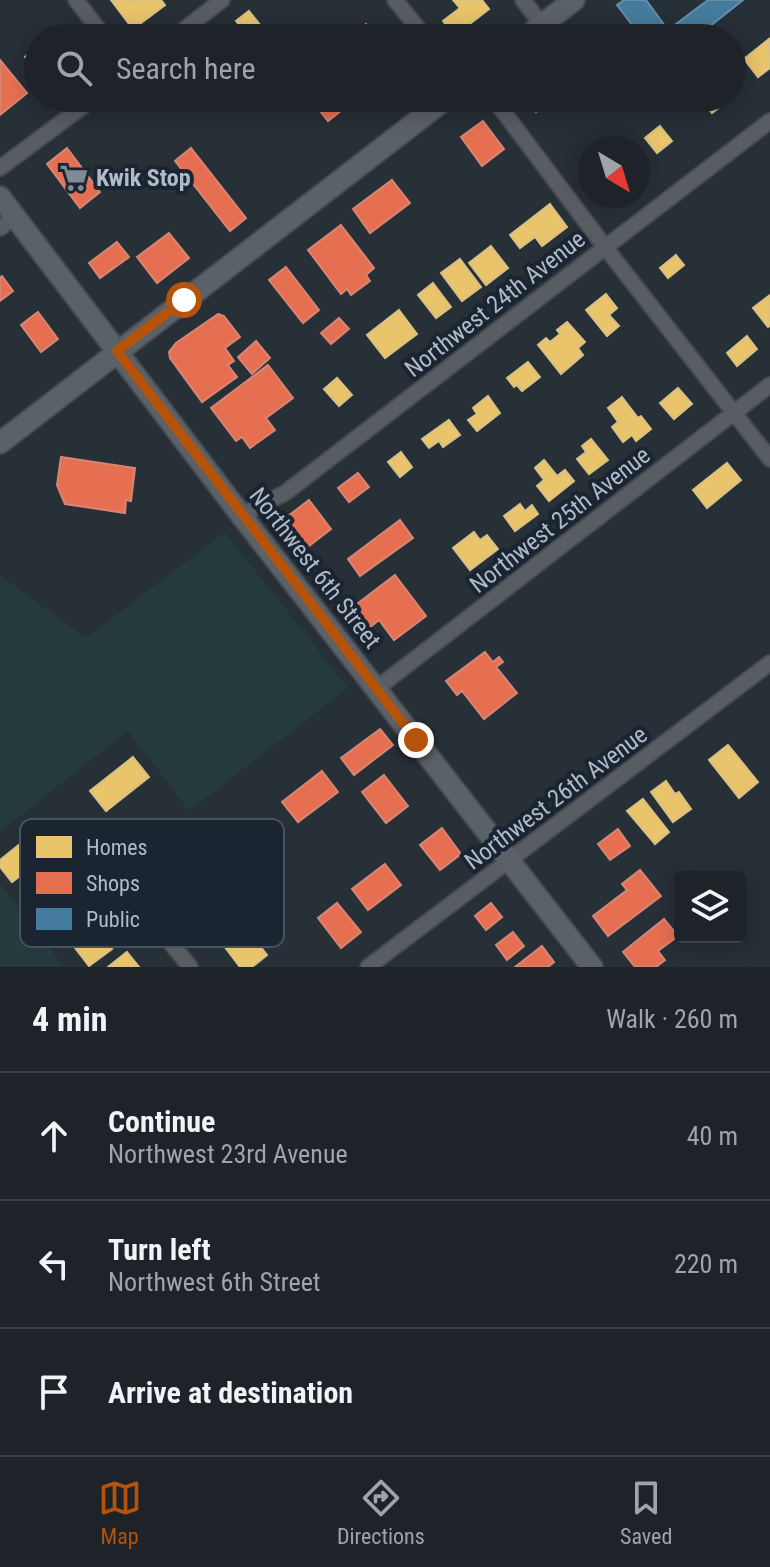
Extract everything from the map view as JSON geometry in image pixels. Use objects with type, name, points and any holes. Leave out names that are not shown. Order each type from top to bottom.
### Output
[{"type":"main road","points":[[543,24],[574,0]]},
{"type":"main road","points":[[0,443],[429,112]]},
{"type":"main road","name":"Northwest 6th Street","points":[[0,197],[7,222],[117,351],[592,967]]},
{"type":"street","points":[[76,0],[94,24]]},
{"type":"street","points":[[191,24],[222,0]]},
{"type":"street","points":[[395,0],[415,24]]},
{"type":"street","points":[[523,0],[541,24]]},
{"type":"street","points":[[0,168],[75,112]]},
{"type":"street","points":[[504,112],[770,459]]},
{"type":"street","name":"Northwest 24th Avenue","points":[[241,515],[285,493],[770,121]]},
{"type":"street","name":"Northwest 25th Avenue","points":[[376,689],[770,385]]},
{"type":"street","name":"Northwest 26th Avenue","points":[[368,967],[770,663]]},
{"type":"street","points":[[174,947],[190,967]]},
{"type":"green space","points":[[225,532],[348,688],[189,811],[128,731],[0,832],[0,575],[86,638]]},
{"type":"green space","points":[[0,883],[20,909],[20,947],[49,947],[64,967],[0,967]]},
{"type":"building: Homes","points":[[111,0],[161,0],[165,5],[140,24],[129,24]]},
{"type":"building: Homes","points":[[453,0],[482,0],[489,9],[470,24],[445,24],[443,21],[460,8]]},
{"type":"building: Homes","points":[[249,11],[259,24],[238,24],[236,21]]},
{"type":"building: Homes","points":[[769,39],[770,68],[758,77],[746,57]]},
{"type":"building: Homes","points":[[660,126],[672,141],[657,153],[648,136]]},
{"type":"building: Homes","points":[[550,204],[567,227],[542,246],[535,237],[520,248],[510,235]]},
{"type":"building: Homes","points":[[491,246],[508,268],[486,285],[469,263]]},
{"type":"building: Homes","points":[[676,255],[684,265],[668,278],[660,268]]},
{"type":"building: Homes","points":[[460,259],[481,287],[462,301],[441,273]]},
{"type":"building: Homes","points":[[433,283],[451,307],[436,318],[418,295]]},
{"type":"building: Homes","points":[[606,294],[617,308],[609,315],[619,326],[607,336],[586,310]]},
{"type":"building: Homes","points":[[770,295],[770,325],[768,327],[753,308]]},
{"type":"building: Homes","points":[[399,310],[417,334],[385,358],[367,335]]},
{"type":"building: Homes","points":[[567,322],[585,342],[578,348],[583,355],[561,374],[538,345],[546,338],[550,342],[560,334],[557,330]]},
{"type":"building: Homes","points":[[747,336],[757,349],[737,366],[727,353]]},
{"type":"building: Homes","points":[[528,362],[540,377],[522,391],[507,378]]},
{"type":"building: Homes","points":[[337,378],[352,395],[339,406],[324,389]]},
{"type":"building: Homes","points":[[678,388],[692,404],[674,419],[660,403]]},
{"type":"building: Homes","points":[[488,396],[500,413],[477,431],[468,420],[477,414],[473,408]]},
{"type":"building: Homes","points":[[622,397],[651,429],[636,441],[632,435],[623,442],[612,427],[618,422],[608,408]]},
{"type":"building: Homes","points":[[449,420],[460,435],[443,447],[439,441],[429,448],[422,439]]},
{"type":"building: Homes","points":[[591,439],[608,460],[589,474],[577,459],[586,452],[582,446]]},
{"type":"building: Homes","points":[[401,452],[412,467],[400,477],[388,462]]},
{"type":"building: Homes","points":[[544,460],[557,476],[565,470],[574,481],[549,501],[537,486],[544,480],[535,468]]},
{"type":"building: Homes","points":[[727,463],[741,480],[707,508],[693,490]]},
{"type":"building: Homes","points":[[520,504],[525,511],[532,505],[538,514],[515,531],[504,516]]},
{"type":"building: Homes","points":[[474,532],[480,540],[487,535],[498,549],[470,570],[453,548]]},
{"type":"building: Homes","points":[[728,745],[758,782],[739,798],[709,760]]},
{"type":"building: Homes","points":[[133,757],[149,777],[106,811],[90,791]]},
{"type":"building: Homes","points":[[666,781],[691,809],[673,822],[651,792]]},
{"type":"building: Homes","points":[[643,799],[669,832],[655,844],[627,811]]},
{"type":"building: Homes","points":[[20,844],[20,876],[12,882],[0,867],[0,860]]},
{"type":"building: Homes","points":[[74,947],[110,947],[112,949],[89,966]]},
{"type":"building: Homes","points":[[225,947],[261,947],[267,955],[252,967],[240,967]]},
{"type":"building: Homes","points":[[127,952],[139,967],[108,967]]},
{"type":"building: Shops","points":[[0,60],[24,89],[24,95],[0,115]]},
{"type":"building: Shops","points":[[321,112],[339,112],[328,121]]},
{"type":"building: Shops","points":[[483,121],[504,149],[482,166],[461,137]]},
{"type":"building: Shops","name":"Kwik Stop","points":[[67,148],[100,192],[80,208],[47,164]]},
{"type":"building: Shops","points":[[191,148],[246,218],[230,231],[175,161]]},
{"type":"building: Shops","points":[[392,180],[410,203],[370,233],[353,209]]},
{"type":"building: Shops","points":[[341,225],[374,268],[366,275],[370,281],[351,295],[347,289],[341,294],[308,250]]},
{"type":"building: Shops","points":[[169,233],[189,258],[157,283],[137,257]]},
{"type":"building: Shops","points":[[117,242],[129,257],[100,278],[89,263]]},
{"type":"building: Shops","points":[[286,267],[319,310],[303,323],[269,280]]},
{"type":"building: Shops","points":[[2,276],[13,291],[0,301],[0,278]]},
{"type":"building: Shops","points":[[38,312],[58,339],[41,352],[21,325]]},
{"type":"building: Shops","points":[[218,314],[224,316],[240,337],[225,348],[234,361],[228,365],[237,377],[202,402],[170,358],[169,352],[176,343]]},
{"type":"building: Shops","points":[[339,318],[349,329],[331,344],[321,333]]},
{"type":"building: Shops","points":[[256,341],[270,358],[252,374],[238,357]]},
{"type":"building: Shops","points":[[268,365],[293,398],[266,418],[275,430],[250,448],[242,437],[236,441],[211,408]]},
{"type":"building: Shops","points":[[61,457],[135,468],[131,501],[126,500],[125,513],[65,504],[57,485]]},
{"type":"building: Shops","points":[[358,473],[369,487],[349,502],[338,488]]},
{"type":"building: Shops","points":[[309,500],[331,529],[305,549],[283,520]]},
{"type":"building: Shops","points":[[400,520],[413,538],[360,576],[348,559]]},
{"type":"building: Shops","points":[[395,575],[426,616],[394,640],[379,620],[369,628],[353,607]]},
{"type":"building: Shops","points":[[485,652],[493,662],[499,657],[503,662],[496,667],[517,693],[484,719],[462,691],[457,695],[446,681]]},
{"type":"building: Shops","points":[[380,729],[393,745],[354,775],[341,758]]},
{"type":"building: Shops","points":[[322,771],[338,792],[298,822],[282,802]]},
{"type":"building: Shops","points":[[384,775],[408,806],[386,823],[362,792]]},
{"type":"building: Shops","points":[[442,828],[461,854],[440,870],[420,845]]},
{"type":"building: Shops","points":[[618,829],[630,846],[610,860],[598,844]]},
{"type":"building: Shops","points":[[385,864],[401,885],[368,910],[352,889]]},
{"type":"building: Shops","points":[[640,870],[661,896],[608,936],[593,916],[627,890],[622,884]]},
{"type":"building: Shops","points":[[337,903],[361,932],[341,948],[318,918]]},
{"type":"building: Shops","points":[[491,903],[502,917],[486,930],[475,916]]},
{"type":"building: Shops","points":[[664,919],[674,931],[674,939],[658,951],[665,960],[656,967],[635,967],[623,952]]},
{"type":"building: Shops","points":[[513,932],[524,946],[507,960],[496,945]]},
{"type":"building: Shops","points":[[542,946],[554,962],[548,967],[515,967]]},
{"type":"building: Public","points":[[624,0],[646,0],[664,24],[631,24],[617,5]]},
{"type":"building: Public","points":[[708,0],[743,0],[713,24],[676,24]]},
{"type":"place","name":"Kwik Stop","points":[[74,178]]},
{"type":"route","points":[[184,300],[117,351],[416,740]]}]
